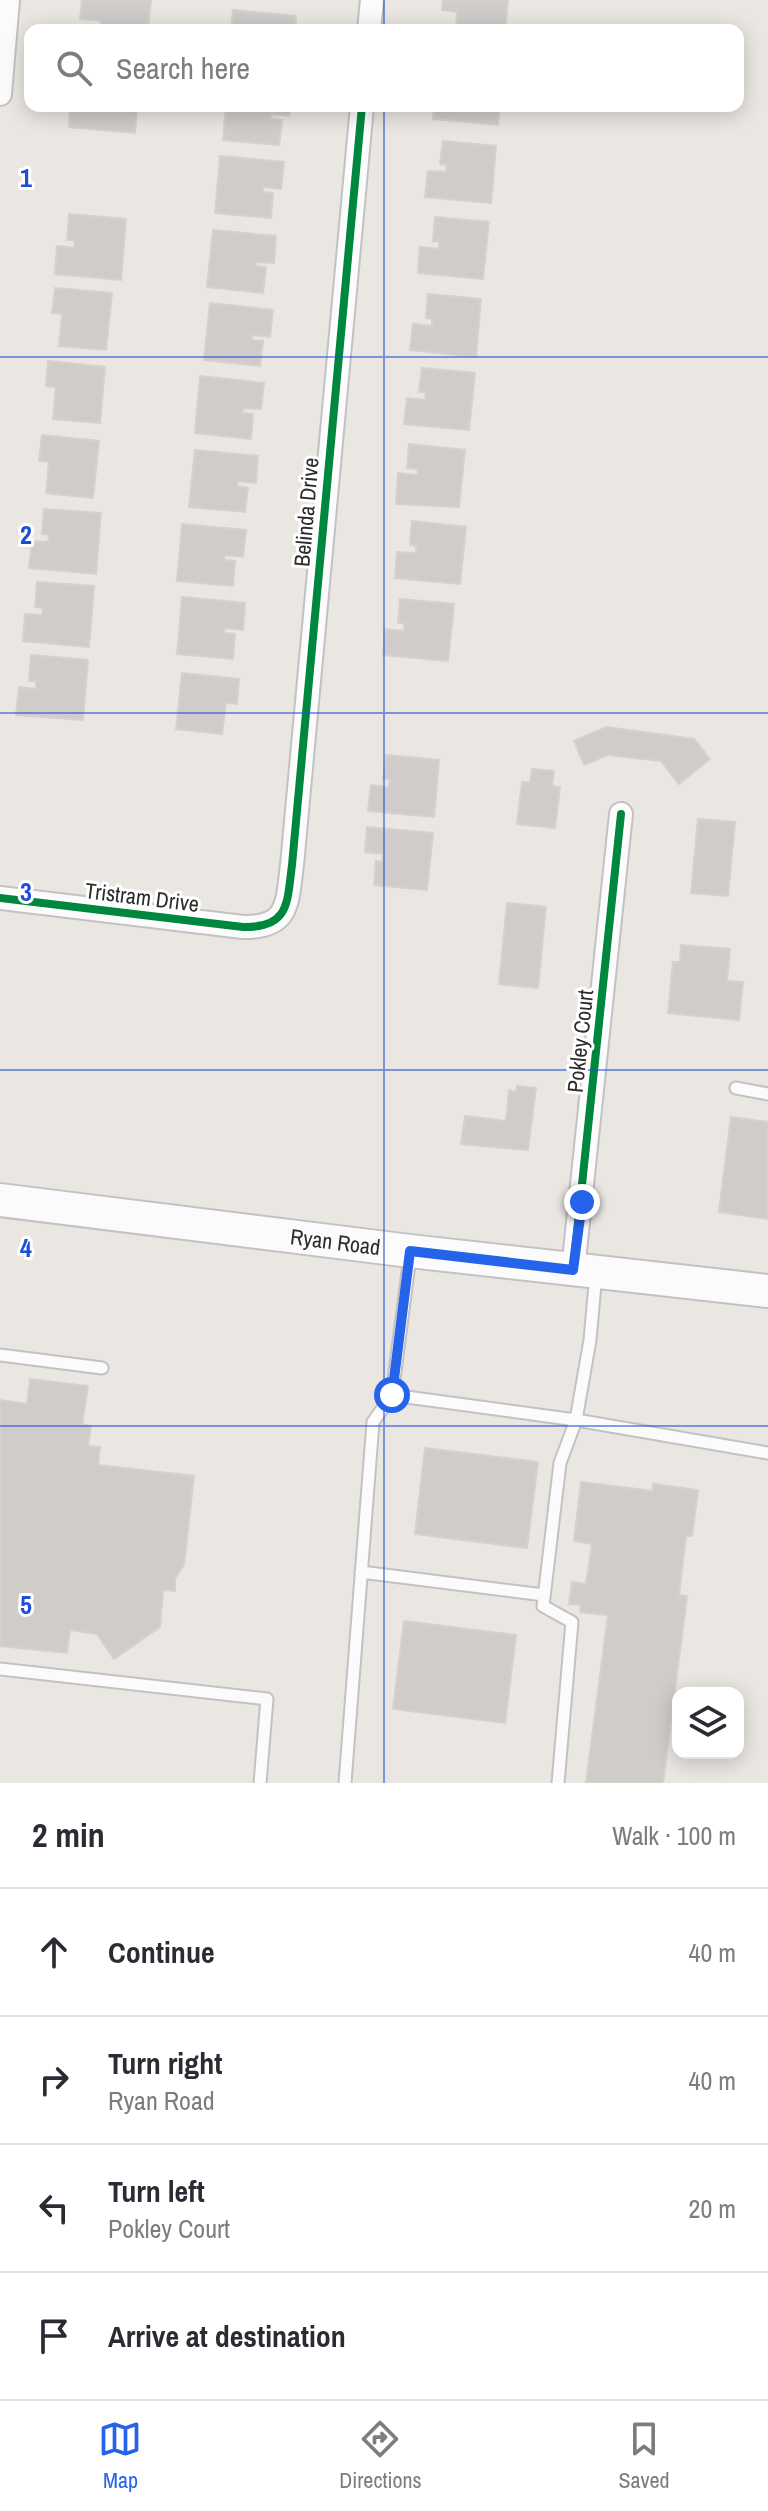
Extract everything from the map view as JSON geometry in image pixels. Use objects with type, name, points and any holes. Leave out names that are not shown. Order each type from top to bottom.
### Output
[{"type":"main road","name":"Ryan Road","points":[[0,1200],[585,1272],[768,1291]]},
{"type":"street","points":[[0,94],[8,0]]},
{"type":"street","points":[[370,24],[372,0]]},
{"type":"street","name":"Belinda Drive","points":[[278,920],[287,901],[292,865],[361,112]]},
{"type":"street","name":"Pokley Court","points":[[585,1272],[621,814]]},
{"type":"street","name":"Tristram Drive","points":[[0,898],[243,927],[278,920]]},
{"type":"lane","points":[[736,1088],[768,1094]]},
{"type":"lane","points":[[345,1783],[373,1422],[392,1395],[410,1251]]},
{"type":"lane","points":[[558,1783],[572,1622],[543,1606],[560,1463],[576,1420],[590,1340],[585,1272]]},
{"type":"lane","points":[[0,1355],[102,1368]]},
{"type":"lane","points":[[392,1395],[576,1420],[768,1453]]},
{"type":"lane","points":[[361,1572],[544,1595]]},
{"type":"lane","points":[[0,1669],[267,1699],[260,1783]]},
{"type":"building","points":[[82,0],[151,0],[149,24],[101,24],[101,21],[80,19]]},
{"type":"building","points":[[443,0],[508,0],[506,24],[456,24],[457,12],[442,10]]},
{"type":"building","points":[[233,10],[296,16],[295,24],[232,24]]},
{"type":"building","points":[[70,112],[137,112],[135,133],[69,127]]},
{"type":"building","points":[[225,112],[289,112],[289,116],[272,114],[271,119],[282,120],[279,145],[223,140]]},
{"type":"building","points":[[434,112],[499,112],[498,125],[433,119]]},
{"type":"building","points":[[443,141],[496,146],[491,203],[425,197],[428,171],[446,172],[447,165],[440,164]]},
{"type":"building","points":[[220,156],[284,162],[281,189],[263,187],[263,192],[273,193],[271,218],[215,213]]},
{"type":"building","points":[[69,214],[126,219],[121,280],[55,274],[57,246],[74,248],[75,240],[67,240]]},
{"type":"building","points":[[435,217],[489,222],[483,279],[418,273],[420,247],[439,249],[439,241],[433,241]]},
{"type":"building","points":[[213,230],[276,236],[274,263],[256,262],[255,266],[266,267],[263,293],[207,287]]},
{"type":"building","points":[[55,288],[112,293],[106,350],[59,346],[62,314],[52,313]]},
{"type":"building","points":[[428,294],[481,299],[476,357],[410,350],[413,324],[432,326],[432,319],[426,318]]},
{"type":"building","points":[[210,303],[273,310],[270,337],[252,335],[252,340],[263,341],[260,366],[204,360]]},
{"type":"building","points":[[48,361],[105,367],[100,423],[53,419],[56,387],[46,386]]},
{"type":"building","points":[[422,368],[475,373],[469,430],[404,424],[407,398],[425,400],[426,392],[419,392]]},
{"type":"building","points":[[200,376],[264,383],[261,409],[243,408],[242,413],[253,414],[251,439],[195,433]]},
{"type":"building","points":[[42,435],[99,441],[93,498],[46,493],[49,462],[39,461]]},
{"type":"building","points":[[409,444],[465,450],[459,507],[396,504],[398,473],[418,475],[418,469],[407,468]]},
{"type":"building","points":[[195,450],[258,456],[256,483],[238,481],[237,486],[248,488],[245,512],[189,507]]},
{"type":"building","points":[[44,509],[101,513],[96,574],[29,568],[32,541],[48,542],[49,535],[42,534]]},
{"type":"building","points":[[412,521],[466,527],[460,584],[395,578],[397,552],[416,553],[416,546],[410,545]]},
{"type":"building","points":[[182,524],[246,530],[243,557],[225,555],[224,560],[235,561],[233,586],[177,581]]},
{"type":"building","points":[[37,582],[94,586],[89,647],[23,641],[25,614],[42,615],[43,608],[35,607]]},
{"type":"building","points":[[182,597],[245,603],[243,630],[225,628],[224,633],[235,634],[233,659],[177,654]]},
{"type":"building","points":[[400,599],[454,604],[448,661],[383,655],[385,629],[404,631],[404,623],[398,623]]},
{"type":"building","points":[[31,655],[88,660],[83,720],[16,715],[19,687],[36,689],[36,681],[29,681]]},
{"type":"building","points":[[182,673],[239,679],[237,704],[226,703],[222,734],[176,729]]},
{"type":"building","points":[[606,727],[694,739],[710,759],[679,784],[661,761],[608,755],[584,765],[574,741]]},
{"type":"building","points":[[386,755],[439,760],[434,817],[368,811],[371,785],[389,787],[390,779],[383,779]]},
{"type":"building","points":[[532,769],[554,771],[552,786],[560,787],[555,828],[517,824],[522,782],[530,783]]},
{"type":"building","points":[[698,819],[735,822],[728,896],[691,893]]},
{"type":"building","points":[[367,827],[433,833],[427,890],[374,885],[376,861],[382,862],[383,854],[365,852]]},
{"type":"building","points":[[507,903],[546,907],[538,988],[499,984]]},
{"type":"building","points":[[681,945],[730,949],[727,981],[743,982],[739,1020],[668,1013],[673,962],[680,962]]},
{"type":"building","points":[[517,1086],[536,1088],[528,1150],[461,1144],[465,1116],[506,1121],[509,1090],[516,1092]]},
{"type":"building","points":[[731,1117],[768,1122],[768,1219],[719,1212]]},
{"type":"building","points":[[30,1379],[88,1386],[82,1424],[91,1426],[88,1446],[100,1447],[98,1465],[194,1476],[184,1565],[175,1579],[175,1591],[163,1590],[160,1627],[114,1659],[97,1634],[70,1630],[67,1653],[0,1646],[0,1400],[27,1404]]},
{"type":"building","points":[[425,1448],[538,1462],[527,1548],[415,1534]]},
{"type":"building","points":[[581,1482],[653,1491],[653,1484],[698,1490],[692,1536],[686,1536],[679,1595],[687,1596],[675,1687],[672,1687],[672,1713],[663,1783],[586,1783],[608,1615],[580,1612],[581,1605],[569,1604],[572,1582],[586,1584],[592,1544],[574,1541]]},
{"type":"building","points":[[404,1621],[516,1635],[505,1723],[393,1709]]},
{"type":"cycle path","points":[[0,898],[243,927],[270,923],[283,910],[292,865],[361,112]]},
{"type":"cycle path","points":[[573,1270],[621,814]]},
{"type":"route","points":[[392,1395],[410,1251],[573,1270],[582,1202]]}]
